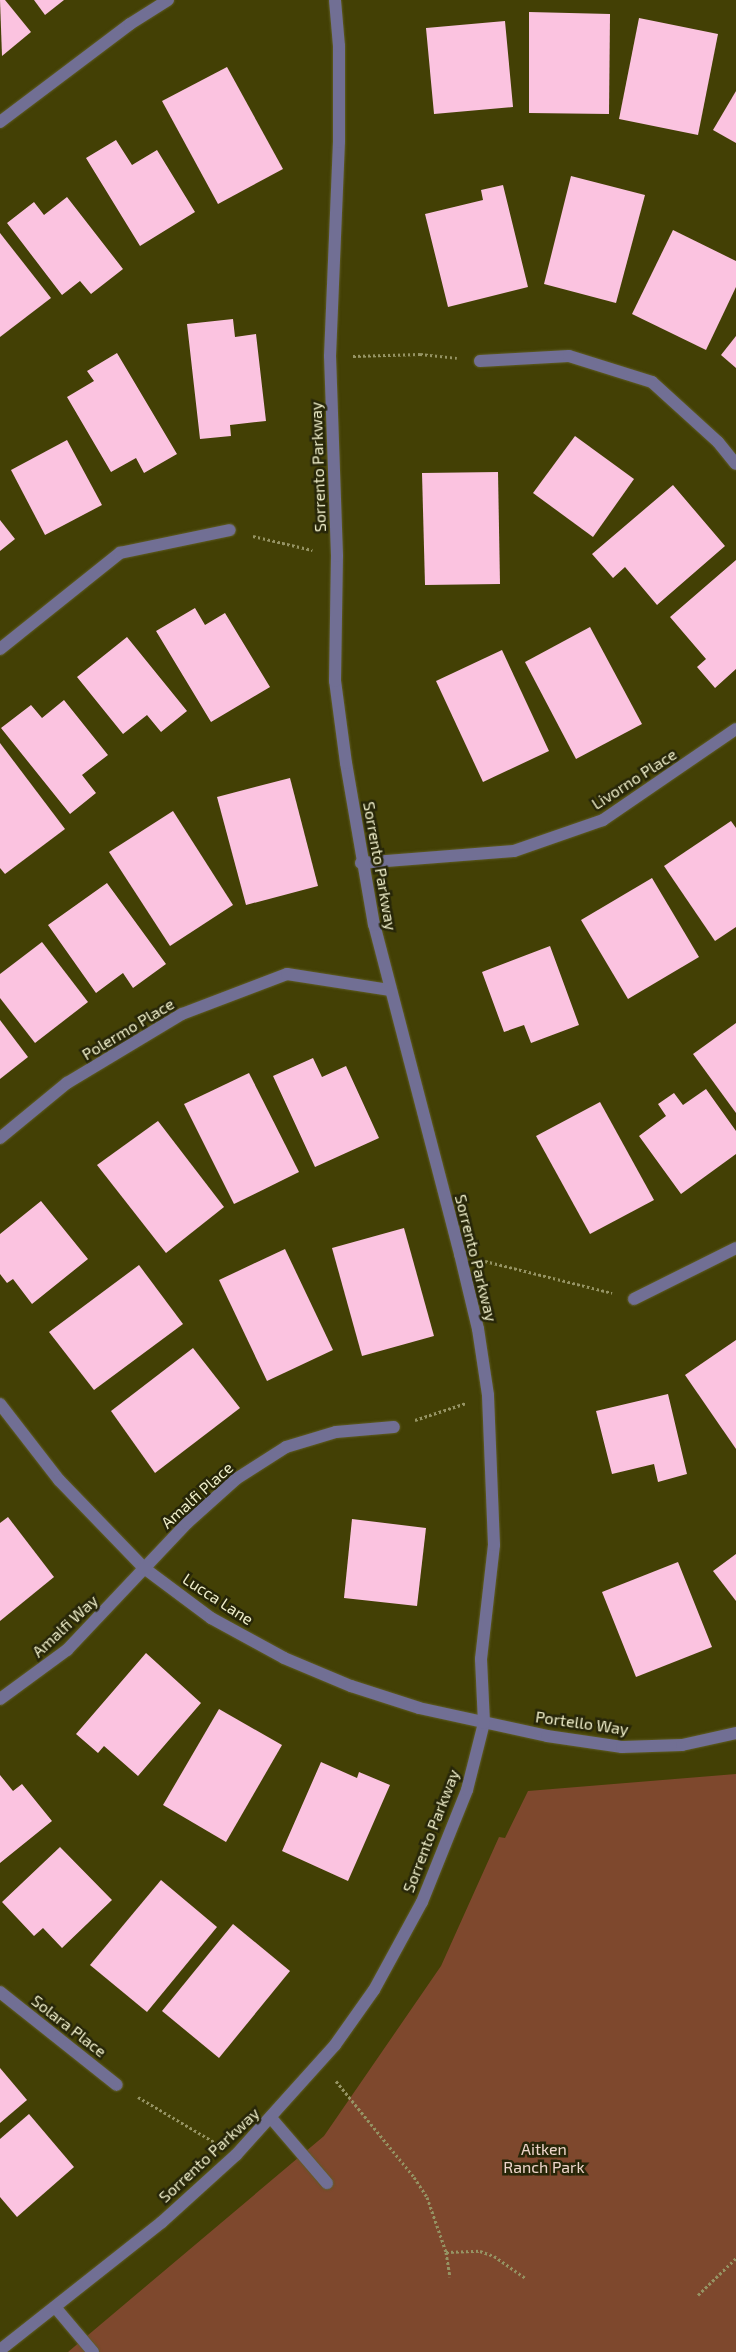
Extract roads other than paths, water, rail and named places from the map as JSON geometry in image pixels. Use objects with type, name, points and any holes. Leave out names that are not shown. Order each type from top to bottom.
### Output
[{"type":"street","points":[[0,122],[130,24],[168,0]]},
{"type":"street","name":"Sorrento Parkway","points":[[0,2350],[162,2222],[236,2155],[321,2063],[374,1990],[422,1902],[467,1790],[484,1723],[481,1659],[494,1545],[488,1395],[478,1330],[460,1254],[388,990],[361,863],[335,681],[337,556],[330,356],[339,133],[339,46],[335,0]]},
{"type":"street","points":[[480,362],[569,356],[652,382],[718,442],[736,464]]},
{"type":"street","points":[[0,649],[120,553],[230,530]]},
{"type":"street","name":"Livorno Place","points":[[361,863],[514,851],[603,820],[736,729]]},
{"type":"street","name":"Polermo Place","points":[[0,1138],[67,1084],[182,1014],[287,974],[388,990]]},
{"type":"street","points":[[634,1299],[736,1248]]},
{"type":"street","name":"Lucca Lane","points":[[0,1404],[59,1480],[144,1568],[211,1618],[284,1658],[351,1686],[419,1708],[484,1723]]},
{"type":"street","name":"Amalfi Place","points":[[144,1568],[236,1479],[286,1447],[336,1432],[394,1427]]},
{"type":"street","name":"Amalfi Way","points":[[0,1699],[67,1650],[144,1568]]},
{"type":"street","name":"Portello Way","points":[[484,1723],[622,1747],[682,1745],[736,1733]]},
{"type":"street","name":"Solara Place","points":[[0,1992],[118,2084]]},
{"type":"street","points":[[271,2118],[327,2183]]},
{"type":"street","points":[[55,2307],[93,2352]]},
{"type":"park label","name":"Aitken Ranch Park","points":[[544,2158]]}]
